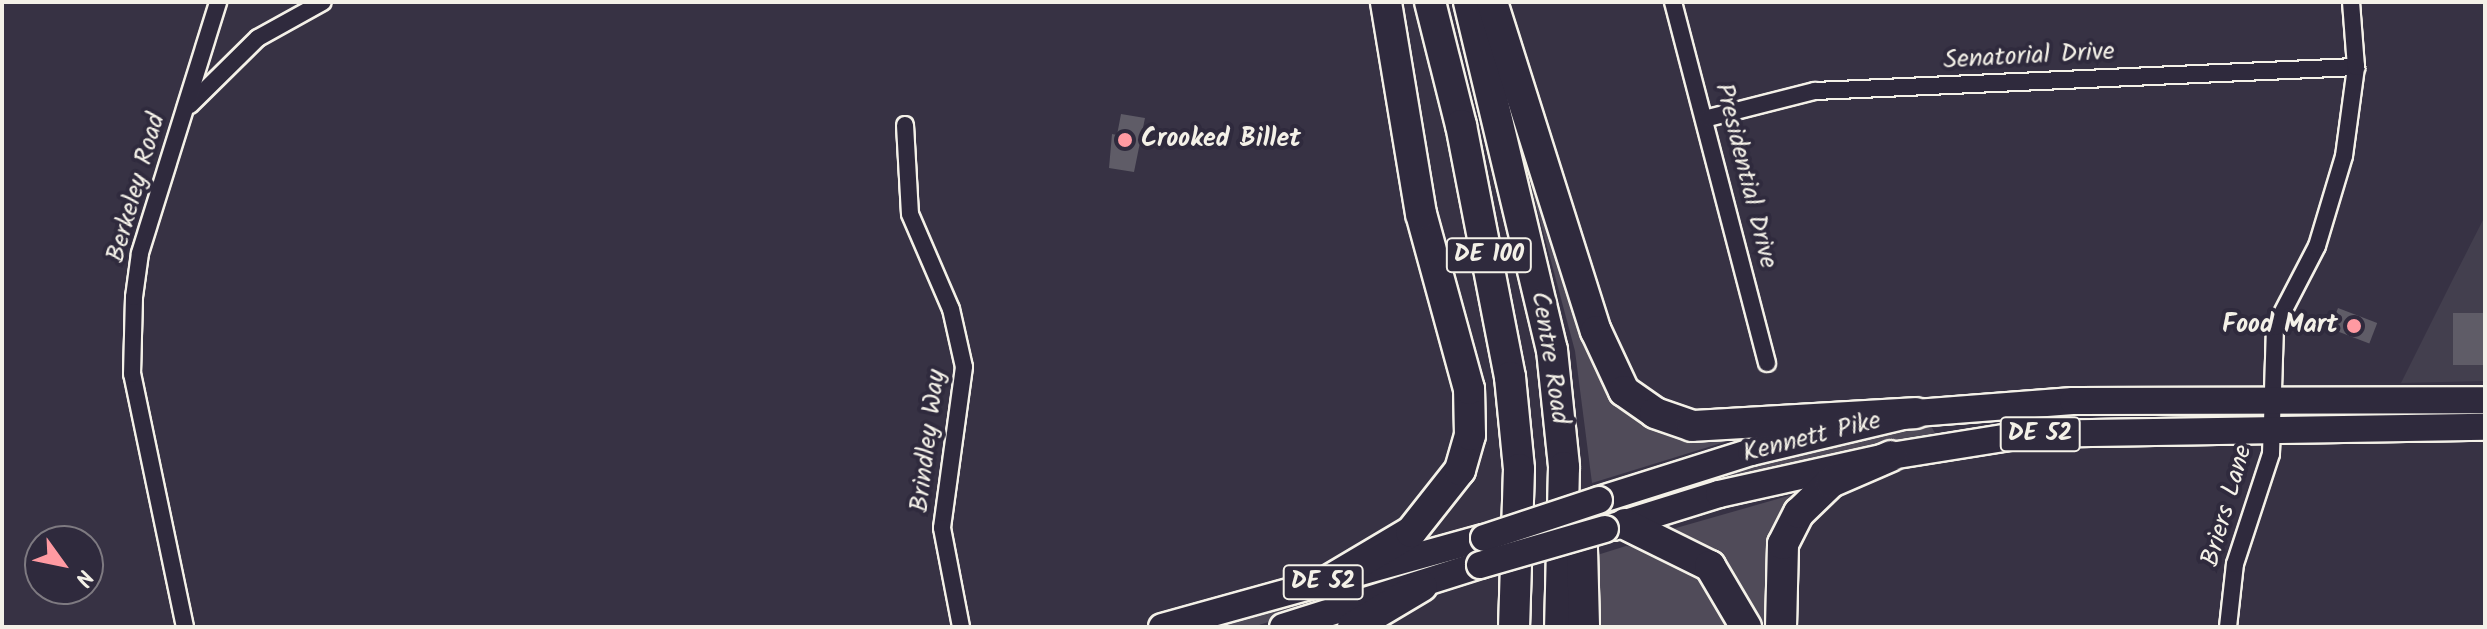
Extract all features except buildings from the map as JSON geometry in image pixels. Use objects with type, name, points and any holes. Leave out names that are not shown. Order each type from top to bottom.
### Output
[{"type":"highway","points":[[1330,580],[1411,532],[1460,470],[1470,435],[1469,389],[1421,214],[1386,2]]},
{"type":"highway","name":"Centre Road","points":[[1430,2],[1493,275],[1516,427],[1519,513],[1514,627]]},
{"type":"highway","name":"Centre Road","points":[[1469,2],[1521,206],[1559,402],[1560,627]]},
{"type":"highway","points":[[1492,2],[1596,331],[1624,391],[1655,413],[1692,426],[1916,413]]},
{"type":"highway","points":[[1521,206],[1543,263],[1575,406],[1584,627]]},
{"type":"highway","points":[[1781,627],[1783,544],[1799,513],[1831,482],[1891,456]]},
{"type":"highway","points":[[1492,627],[1519,513]]},
{"type":"highway","points":[[1615,527],[1710,566],[1746,627]]},
{"type":"highway","points":[[1353,627],[1422,586]]},
{"type":"main road","name":"Kennett Pike","points":[[1162,627],[1484,538],[1751,452],[1916,413],[2073,401],[2485,400]]},
{"type":"main road","name":"Kennett Pike","points":[[1283,627],[1719,494],[1891,456],[2029,434],[2273,426],[2479,429]]},
{"type":"street","name":"Berkeley Road","points":[[185,627],[132,374],[140,253],[218,2]]},
{"type":"street","points":[[183,114],[258,38],[323,2]]},
{"type":"street","name":"Presidential Drive","points":[[1673,2],[1708,118],[1767,363]]},
{"type":"street","points":[[2272,399],[2275,327],[2317,246],[2344,156],[2356,67],[2351,2]]},
{"type":"street","name":"Senatorial Drive","points":[[1708,118],[1812,91],[2356,67]]},
{"type":"street","name":"Brindley Way","points":[[905,125],[910,214],[951,309],[964,367],[942,528],[961,627]]},
{"type":"street","name":"Briers Lane","points":[[2228,627],[2230,585],[2271,454],[2272,399]]},
{"type":"shaded area","points":[[1493,44],[1620,397],[1744,436],[1592,483],[1575,351]]},
{"type":"shaded area","points":[[2485,216],[2485,381],[2401,383],[2453,279]]},
{"type":"shaded area","points":[[1930,424],[1935,433],[1616,516],[1603,514],[1607,507],[1812,449]]},
{"type":"shaded area","points":[[1809,490],[1769,627],[1753,627],[1669,530]]},
{"type":"shaded area","points":[[1626,546],[1658,550],[1707,576],[1735,627],[1594,627],[1594,556]]},
{"type":"shaded area","points":[[1482,551],[1253,627],[1219,627],[1465,552]]},
{"type":"place","name":"Crooked Billet","points":[[1125,140]]},
{"type":"place","name":"Food Mart","points":[[2354,326]]}]
